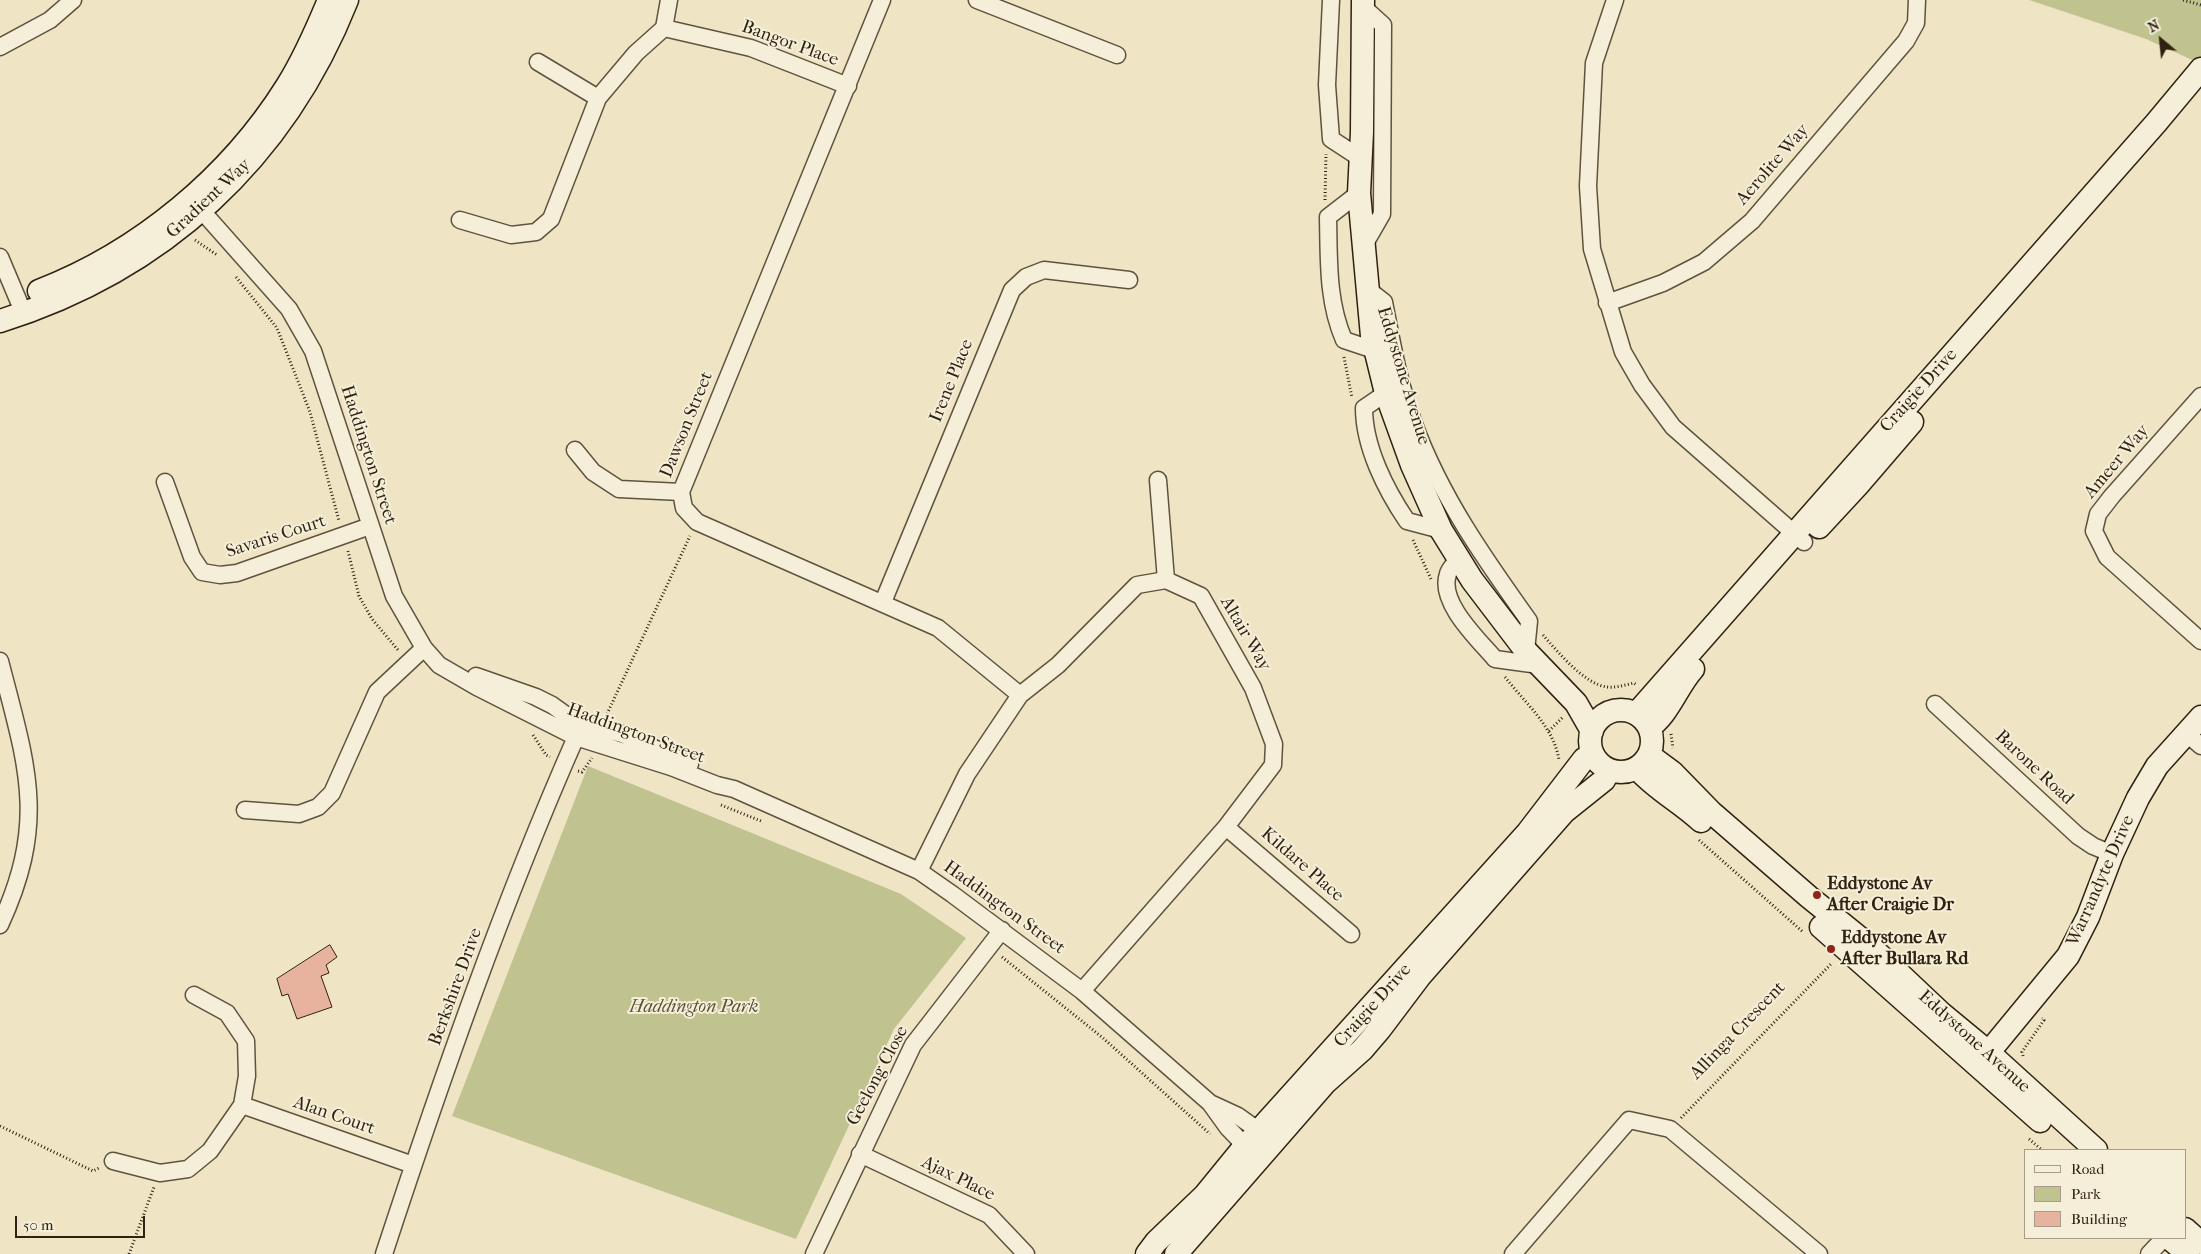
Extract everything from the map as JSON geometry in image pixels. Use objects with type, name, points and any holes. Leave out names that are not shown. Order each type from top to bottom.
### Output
[{"type":"main road","name":"Gradient Way","points":[[196,205],[219,172],[249,137],[287,86],[304,57],[329,0]]},
{"type":"main road","name":"Gradient Way","points":[[0,321],[14,306],[119,252],[228,186],[268,141],[297,100],[321,58],[347,0]]},
{"type":"main road","name":"Eddystone Avenue","points":[[1362,3],[1359,193],[1366,288],[1374,350],[1386,393],[1412,465],[1441,530],[1472,580],[1532,658],[1576,703],[1592,731]]},
{"type":"main road","name":"Craigie Drive","points":[[1635,717],[1799,538],[2201,68]]},
{"type":"main road","name":"Craigie Drive","points":[[1799,538],[1857,486],[2201,92]]},
{"type":"main road","points":[[1576,703],[1635,717],[1652,738],[1643,761],[1621,772],[1610,770],[1600,763],[1593,754],[1591,745],[1592,731],[1603,717],[1635,717]]},
{"type":"main road","name":"Warrandyte Drive","points":[[1983,1060],[2068,956],[2088,917],[2112,854],[2138,798],[2157,766],[2196,732]]},
{"type":"main road","name":"Craigie Drive","points":[[1176,1254],[1259,1145],[1528,832],[1567,767],[1593,754]]},
{"type":"main road","name":"Eddystone Avenue","points":[[1643,761],[1648,780],[1686,807],[1740,857],[1847,948],[2095,1149]]},
{"type":"main road","name":"Craigie Drive","points":[[1147,1254],[1160,1237],[1362,1050],[1380,1030],[1420,976],[1564,812],[1604,780],[1610,770]]},
{"type":"main road","name":"Eddystone Avenue","points":[[1983,1060],[2071,1149]]},
{"type":"main road","points":[[2186,1230],[2201,1243]]},
{"type":"main road","points":[[2170,1239],[2188,1254]]},
{"type":"street","points":[[0,48],[50,20],[73,0]]},
{"type":"street","points":[[460,220],[511,235],[536,232],[551,219],[598,98],[636,53],[664,28],[669,0]]},
{"type":"street","name":"Dawson Street","points":[[697,522],[684,508],[681,492],[882,0]]},
{"type":"street","points":[[977,0],[1117,55]]},
{"type":"street","points":[[1331,0],[1327,85],[1332,138],[1360,158]]},
{"type":"street","points":[[1615,0],[1594,63],[1588,186],[1592,249],[1623,352],[1642,385],[1673,427],[1799,538]]},
{"type":"street","name":"Aerolite Way","points":[[1607,303],[1663,283],[1704,262],[1752,221],[1906,41],[1916,23],[1917,0]]},
{"type":"street","name":"Eddystone Avenue","points":[[1362,3],[1383,25],[1382,214],[1363,248]]},
{"type":"street","name":"Bangor Place","points":[[664,28],[751,48],[848,86]]},
{"type":"street","points":[[538,62],[598,98]]},
{"type":"street","points":[[1344,340],[1334,310],[1329,268],[1328,217],[1359,193]]},
{"type":"street","name":"Haddington Street","points":[[196,205],[289,309],[313,351],[394,596],[412,630],[424,648],[440,665],[477,688],[576,737],[662,764],[717,785],[734,788],[919,872],[1002,930],[1082,990],[1210,1103],[1228,1128],[1259,1145]]},
{"type":"street","points":[[0,257],[14,306]]},
{"type":"street","name":"Irene Place","points":[[883,602],[1012,290],[1026,278],[1044,270],[1128,280]]},
{"type":"street","name":"Eddystone Avenue","points":[[1366,288],[1384,302],[1397,365],[1414,424],[1438,479],[1466,532],[1529,620]]},
{"type":"street","name":"Eddystone Avenue","points":[[1344,340],[1374,350]]},
{"type":"street","name":"Eddystone Avenue","points":[[1364,424],[1364,408],[1386,393]]},
{"type":"street","name":"Ameer Way","points":[[2201,396],[2112,496],[2098,514],[2094,531],[2107,557],[2201,640]]},
{"type":"street","points":[[1364,424],[1390,497],[1407,521],[1441,530]]},
{"type":"street","points":[[575,450],[594,472],[619,489],[681,492]]},
{"type":"street","points":[[919,872],[966,774],[1020,694],[1058,665],[1136,584],[1166,580],[1158,480]]},
{"type":"street","name":"Savaris Court","points":[[165,482],[192,557],[202,572],[220,575],[237,574],[370,526]]},
{"type":"street","points":[[697,522],[883,602],[938,628],[1020,694]]},
{"type":"street","points":[[1459,558],[1448,573],[1446,596],[1462,620],[1495,659],[1532,658],[1529,620]]},
{"type":"street","name":"Altair Way","points":[[1082,990],[1226,827],[1273,765],[1274,744],[1253,688],[1201,596],[1166,580]]},
{"type":"street","points":[[412,630],[460,668],[489,682],[536,697],[552,705],[577,723],[622,734],[652,746],[727,780],[734,788]]},
{"type":"street","points":[[245,810],[299,814],[318,807],[332,793],[377,692],[424,648]]},
{"type":"street","points":[[0,661],[27,769],[30,825],[25,854],[13,896],[0,925]]},
{"type":"street","name":"Barone Road","points":[[1935,704],[2078,836],[2093,846],[2112,854]]},
{"type":"street","name":"Berkshire Drive","points":[[384,1254],[413,1165],[493,943],[576,737]]},
{"type":"street","name":"Kildare Place","points":[[1226,827],[1351,934]]},
{"type":"street","name":"Geelong Close","points":[[814,1254],[913,1045],[1002,930]]},
{"type":"street","points":[[113,1161],[160,1173],[188,1169],[210,1151],[242,1105],[247,1076],[246,1041],[227,1013],[194,995]]},
{"type":"street","name":"Alan Court","points":[[242,1105],[413,1165]]},
{"type":"street","points":[[1513,1254],[1629,1120],[1670,1129],[1819,1254]]},
{"type":"street","name":"Ajax Place","points":[[860,1154],[989,1215],[1026,1254]]},
{"type":"street","points":[[2149,1254],[2163,1239]]},
{"type":"path","points":[[2183,0],[2201,5]]},
{"type":"path","points":[[1328,217],[1325,212],[1324,180],[1327,145],[1332,138]]},
{"type":"path","points":[[1344,340],[1342,350],[1355,414],[1364,424]]},
{"type":"path","points":[[1407,521],[1409,532],[1434,586],[1446,596]]},
{"type":"path","points":[[600,729],[697,522]]},
{"type":"path","points":[[1529,620],[1573,667],[1596,683],[1606,687],[1634,683]]},
{"type":"path","points":[[1495,659],[1504,676],[1549,731],[1567,767]]},
{"type":"path","points":[[1695,837],[1805,934]]},
{"type":"path","name":"Allinga Crescent","points":[[1670,1129],[1835,961]]},
{"type":"path","points":[[0,1126],[93,1171],[113,1161]]},
{"type":"path","points":[[128,1254],[160,1173]]},
{"type":"green space","points":[[2029,0],[2201,0],[2201,64],[2146,39]]},
{"type":"green space","name":"Haddington Park","points":[[588,766],[901,894],[966,938],[894,1029],[796,1239],[452,1116]]},
{"type":"building","points":[[330,945],[337,957],[326,965],[329,973],[321,976],[332,1007],[297,1019],[288,994],[282,996],[277,979]]},
{"type":"place","name":"Eddystone Av After Craigie Dr","points":[[1817,895]]},
{"type":"place","name":"Eddystone Av After Bullara Rd","points":[[1831,949]]}]
